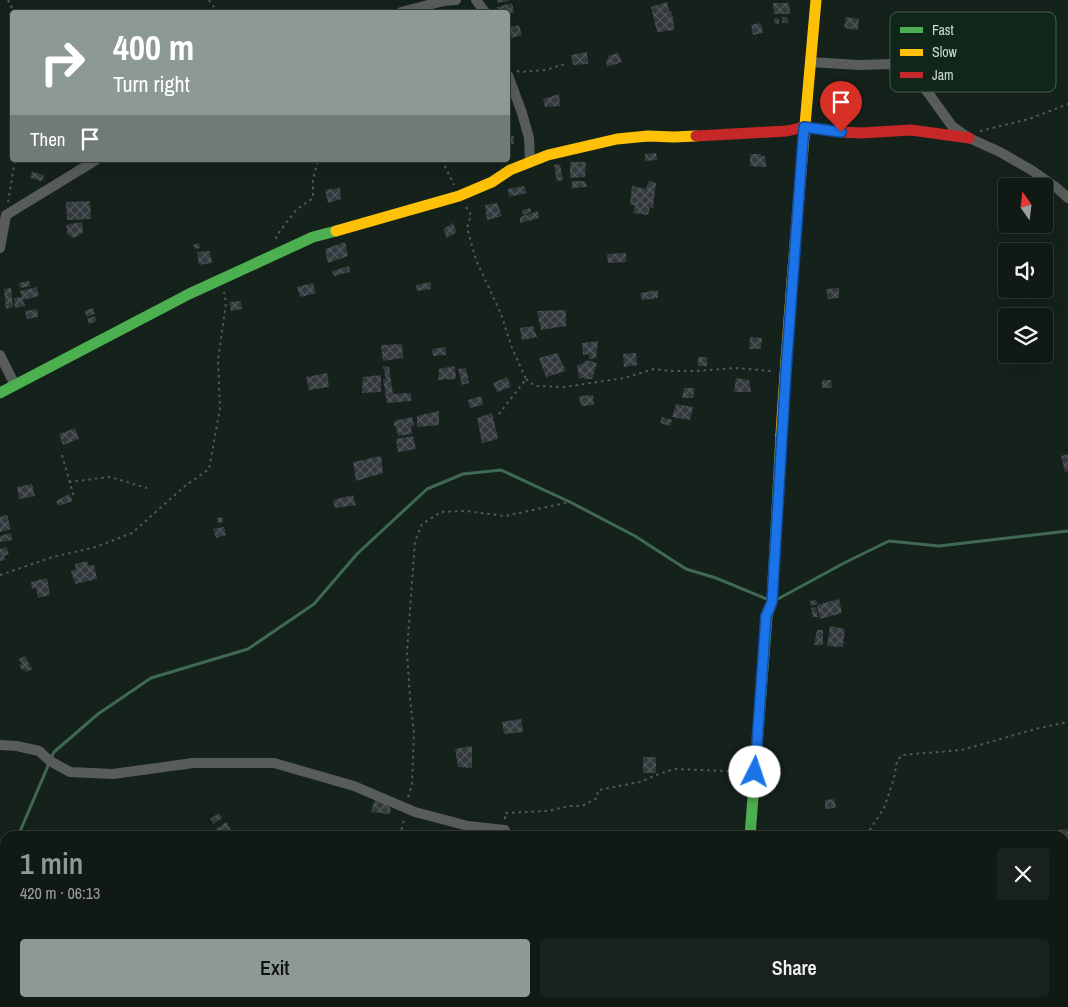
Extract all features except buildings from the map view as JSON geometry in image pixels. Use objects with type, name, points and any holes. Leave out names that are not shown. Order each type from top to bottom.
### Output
[{"type":"street","points":[[409,10],[444,1],[456,0]]},
{"type":"street","points":[[750,831],[766,616],[772,602],[786,371],[804,127],[816,0]]},
{"type":"street","points":[[810,62],[859,65],[890,64]]},
{"type":"street","points":[[511,72],[529,138],[530,162]]},
{"type":"street","points":[[927,92],[952,126],[966,136],[1000,152],[1033,171],[1068,198]]},
{"type":"street","points":[[0,393],[189,294],[313,236],[459,196],[492,182],[510,170],[548,155],[617,139],[648,136],[674,137],[787,131],[804,127],[861,133],[911,130],[966,136]]},
{"type":"street","points":[[0,248],[6,215],[93,162]]},
{"type":"street","points":[[0,355],[15,385]]},
{"type":"street","points":[[0,745],[17,746],[38,751],[50,761],[70,772],[114,774],[193,763],[274,763],[354,786],[405,809],[494,831]]},
{"type":"path","points":[[209,0],[218,10]]},
{"type":"path","points":[[511,72],[546,70],[565,64]]},
{"type":"path","points":[[966,136],[1029,119],[1068,104]]},
{"type":"path","points":[[6,215],[15,162]]},
{"type":"path","points":[[275,244],[277,235],[296,210],[313,198],[313,179],[317,162]]},
{"type":"path","points":[[443,162],[459,196],[471,215],[467,228],[476,260],[501,314],[512,348],[526,379],[535,386],[564,387],[624,378],[654,369],[696,371],[735,368],[786,371]]},
{"type":"path","points":[[0,575],[53,557],[96,547],[132,533],[186,486],[209,469],[220,408],[218,360],[226,303],[222,279]]},
{"type":"path","points":[[499,414],[526,379]]},
{"type":"path","points":[[62,455],[74,497]]},
{"type":"path","points":[[70,482],[110,477],[147,488]]},
{"type":"path","points":[[401,831],[412,784],[414,733],[407,651],[415,541],[422,524],[441,512],[466,511],[505,516],[570,502]]},
{"type":"path","points":[[869,831],[884,808],[894,778],[897,761],[902,755],[962,750],[1039,728],[1068,722]]},
{"type":"path","points":[[504,831],[505,813],[547,811],[570,806],[582,806],[597,798],[598,790],[640,782],[658,774],[674,770],[755,772]]},
{"type":"waterway","points":[[20,831],[54,752],[98,714],[151,678],[248,649],[314,604],[357,554],[427,489],[463,474],[501,470],[570,502],[635,536],[686,569],[716,578],[769,600]]},
{"type":"waterway","points":[[776,600],[889,541],[939,546],[1068,531]]},
{"type":"traffic: fast","points":[[0,393],[189,294],[313,237],[336,231]]},
{"type":"traffic: fast","points":[[750,831],[767,616],[772,602],[781,435]]},
{"type":"traffic: slow","points":[[781,435],[816,0]]},
{"type":"traffic: slow","points":[[336,231],[459,196],[492,182],[510,170],[548,155],[617,139],[648,136],[696,136]]},
{"type":"traffic: jam","points":[[696,136],[787,131],[804,127],[861,133],[911,130],[969,138]]},
{"type":"route","points":[[755,772],[766,616],[772,602],[786,371],[804,127],[841,132]]}]
